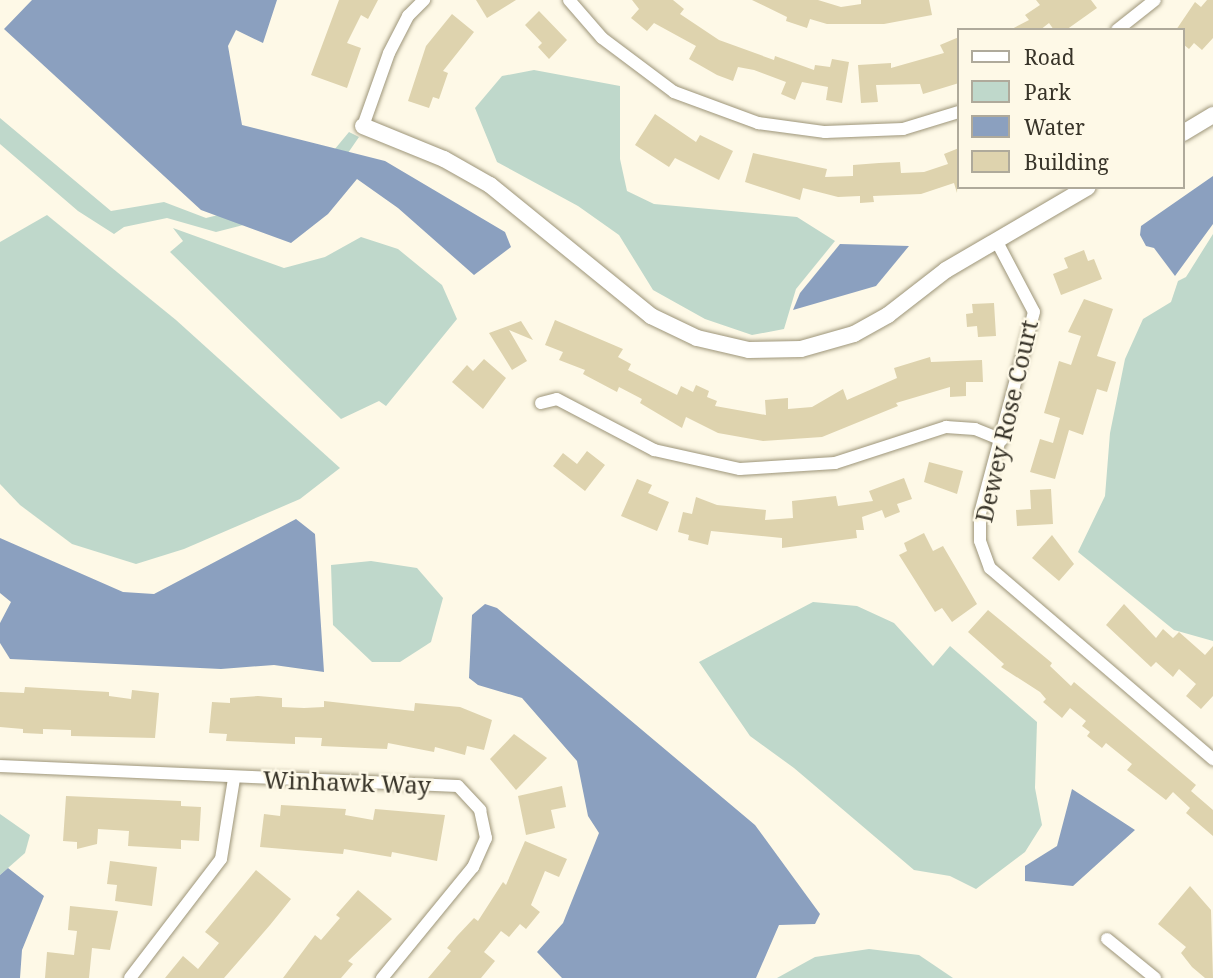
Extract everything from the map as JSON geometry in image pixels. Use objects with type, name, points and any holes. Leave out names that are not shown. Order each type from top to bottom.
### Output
[{"type":"street","points":[[424,0],[408,16],[389,53],[363,126],[444,159],[490,185],[652,316],[697,338],[749,350],[801,349],[854,334],[996,240],[1085,189]]},
{"type":"street","points":[[569,0],[603,38],[674,92],[758,123],[825,132],[903,129],[958,112]]},
{"type":"street","points":[[1120,28],[1155,0]]},
{"type":"street","points":[[1185,132],[1213,115]]},
{"type":"street","name":"Dewey Rose Court","points":[[996,240],[1034,313],[1002,440],[980,513],[980,541],[990,568],[1213,759]]},
{"type":"street","points":[[541,403],[557,399],[654,450],[740,469],[835,463],[946,428],[975,429],[1002,440]]},
{"type":"street","name":"Winhawk Way","points":[[0,766],[234,779],[458,786],[480,810],[486,838],[473,867],[382,978]]},
{"type":"street","points":[[130,978],[129,973],[221,859],[234,779]]},
{"type":"street","points":[[1107,939],[1155,978]]},
{"type":"green space","points":[[534,70],[620,86],[620,159],[627,191],[654,204],[797,217],[835,241],[796,289],[784,329],[752,335],[705,319],[653,290],[619,235],[578,206],[497,162],[475,108],[502,76]]},
{"type":"green space","points":[[0,118],[111,211],[164,202],[206,218],[296,196],[349,132],[359,137],[310,208],[216,232],[167,218],[124,227],[114,234],[78,211],[0,144]]},
{"type":"green space","points":[[47,215],[176,320],[340,468],[300,499],[184,549],[136,564],[72,544],[20,505],[0,484],[0,242]]},
{"type":"green space","points":[[173,228],[284,268],[325,257],[361,237],[398,249],[442,285],[457,319],[386,406],[379,401],[341,419],[170,252],[183,241]]},
{"type":"green space","points":[[1213,234],[1213,641],[1174,630],[1078,552],[1105,496],[1110,433],[1125,359],[1143,319],[1171,302],[1178,281],[1186,277]]},
{"type":"green space","points":[[371,561],[417,568],[443,598],[431,642],[400,662],[372,662],[333,625],[331,565]]},
{"type":"green space","points":[[813,602],[857,606],[894,623],[933,666],[950,646],[1037,722],[1035,788],[1042,825],[1025,852],[976,889],[950,876],[914,870],[794,768],[750,736],[699,662]]},
{"type":"green space","points":[[0,814],[30,835],[25,853],[0,875]]},
{"type":"green space","points":[[869,949],[919,955],[953,978],[777,978],[815,957]]},
{"type":"water","points":[[32,0],[277,0],[263,43],[236,30],[228,46],[242,125],[385,161],[505,232],[511,247],[474,275],[398,208],[357,179],[328,214],[291,243],[201,210],[4,29]]},
{"type":"water","points":[[1213,176],[1213,224],[1175,276],[1154,248],[1146,246],[1140,235],[1141,226]]},
{"type":"water","points":[[840,244],[909,246],[876,286],[793,310],[800,293]]},
{"type":"water","points":[[296,519],[315,534],[324,672],[274,665],[221,669],[10,659],[0,643],[0,623],[11,602],[0,593],[0,538],[123,592],[154,594]]},
{"type":"water","points":[[485,604],[497,608],[755,825],[820,914],[815,924],[779,925],[756,978],[562,978],[537,952],[563,923],[599,833],[588,816],[577,761],[522,698],[478,685],[469,678],[472,615]]},
{"type":"water","points":[[1072,789],[1135,830],[1073,886],[1025,881],[1025,866],[1057,846]]},
{"type":"water","points":[[8,868],[44,896],[22,950],[20,978],[0,978],[0,875]]},
{"type":"building","points":[[339,0],[378,0],[368,19],[361,15],[347,43],[361,48],[347,88],[311,75]]},
{"type":"building","points":[[476,0],[516,0],[487,18]]},
{"type":"building","points":[[632,0],[673,0],[684,9],[680,14],[719,40],[774,60],[775,56],[814,70],[815,65],[830,67],[832,59],[849,62],[842,103],[826,100],[828,87],[802,82],[795,100],[781,94],[786,82],[754,70],[738,67],[733,81],[717,75],[689,59],[696,46],[654,23],[647,31],[631,18],[639,9]]},
{"type":"building","points":[[752,0],[818,0],[841,7],[861,4],[861,0],[929,0],[932,15],[884,24],[827,24],[810,19],[807,28],[786,21],[787,17]]},
{"type":"building","points":[[1036,0],[1091,0],[1097,8],[1069,28],[1053,28],[1049,23],[1043,28],[1014,28],[1029,20],[1025,15],[1040,5]]},
{"type":"building","points":[[1207,0],[1213,0],[1213,38],[1202,50],[1194,43],[1189,49],[1185,46],[1185,28],[1177,28],[1195,2],[1201,7]]},
{"type":"building","points":[[539,11],[567,40],[549,59],[538,47],[542,43],[525,25]]},
{"type":"building","points":[[452,14],[474,32],[443,71],[448,73],[439,99],[433,97],[429,108],[408,101],[426,46]]},
{"type":"building","points":[[958,37],[958,83],[923,94],[920,84],[876,85],[878,102],[861,103],[858,65],[891,63],[891,68],[944,53],[940,45]]},
{"type":"building","points":[[655,114],[696,142],[700,135],[733,151],[719,180],[675,158],[669,167],[635,145]]},
{"type":"building","points":[[958,148],[957,193],[954,183],[921,194],[873,196],[874,202],[860,203],[860,196],[838,197],[803,188],[800,200],[745,182],[753,153],[827,169],[825,177],[853,176],[853,165],[879,163],[900,162],[901,173],[924,172],[948,164],[944,154]]},
{"type":"building","points":[[1084,250],[1088,261],[1094,259],[1102,279],[1061,295],[1053,274],[1068,268],[1064,258]]},
{"type":"building","points":[[1084,299],[1113,309],[1097,356],[1116,362],[1107,392],[1097,389],[1083,435],[1069,430],[1055,479],[1030,472],[1040,439],[1053,443],[1060,418],[1044,413],[1059,361],[1071,365],[1081,336],[1068,332]]},
{"type":"building","points":[[994,303],[996,336],[978,337],[977,326],[967,327],[966,314],[973,313],[972,304]]},
{"type":"building","points":[[555,320],[623,349],[618,357],[631,364],[628,370],[677,395],[681,386],[693,392],[696,385],[709,391],[707,397],[717,401],[715,406],[766,415],[765,400],[788,398],[788,409],[812,407],[843,389],[847,400],[897,378],[894,368],[930,357],[931,362],[982,360],[983,382],[966,382],[966,396],[950,397],[950,387],[896,403],[898,406],[822,437],[763,441],[718,433],[686,417],[682,428],[640,403],[642,399],[619,387],[617,392],[583,374],[585,370],[559,360],[563,352],[545,345]]},
{"type":"building","points":[[521,321],[533,340],[509,330],[527,361],[512,370],[489,333]]},
{"type":"building","points":[[484,359],[506,378],[483,409],[452,382],[467,365],[473,371]]},
{"type":"building","points":[[587,451],[605,465],[585,491],[553,466],[563,453],[577,464]]},
{"type":"building","points":[[929,462],[963,471],[957,494],[924,482]]},
{"type":"building","points":[[904,478],[912,499],[897,504],[900,512],[885,518],[882,510],[862,517],[864,530],[856,530],[857,538],[782,548],[782,538],[711,531],[708,545],[688,540],[689,535],[678,532],[683,512],[692,514],[696,497],[717,505],[766,510],[765,520],[793,518],[792,501],[836,496],[838,506],[873,501],[869,491]]},
{"type":"building","points":[[637,479],[652,485],[648,493],[669,502],[657,531],[621,516]]},
{"type":"building","points":[[1051,489],[1053,524],[1017,526],[1016,510],[1031,509],[1030,490]]},
{"type":"building","points":[[924,533],[933,551],[943,546],[977,604],[952,622],[942,608],[935,612],[899,555],[907,551],[904,543]]},
{"type":"building","points":[[1052,535],[1074,564],[1059,581],[1032,558]]},
{"type":"building","points":[[1124,604],[1156,638],[1163,629],[1173,638],[1179,632],[1205,655],[1213,646],[1213,696],[1201,709],[1186,696],[1196,684],[1179,669],[1173,677],[1156,662],[1151,667],[1106,625]]},
{"type":"building","points":[[988,610],[1052,663],[1050,666],[1071,686],[1074,682],[1196,785],[1191,791],[1213,810],[1213,836],[1186,813],[1190,808],[1173,792],[1166,800],[1127,770],[1132,764],[1106,743],[1102,748],[1087,736],[1090,732],[1082,726],[1086,721],[1070,708],[1062,718],[1043,702],[1046,699],[1040,692],[1001,667],[1004,664],[968,632]]},
{"type":"building","points":[[25,687],[109,692],[109,696],[131,699],[132,690],[159,693],[155,738],[71,736],[71,730],[43,729],[43,734],[23,733],[23,729],[0,727],[0,692],[24,693]]},
{"type":"building","points":[[230,698],[282,698],[282,707],[324,707],[324,701],[414,711],[415,703],[460,707],[492,720],[484,750],[467,746],[465,755],[435,747],[434,752],[388,743],[387,749],[321,746],[322,738],[295,737],[295,744],[226,741],[227,734],[209,733],[212,702],[230,703]]},
{"type":"building","points":[[514,734],[547,758],[516,790],[490,759]]},
{"type":"building","points":[[562,786],[566,807],[551,810],[555,828],[526,835],[518,796]]},
{"type":"building","points":[[66,796],[181,801],[181,806],[201,807],[199,841],[181,840],[181,849],[128,846],[129,831],[98,829],[97,844],[77,849],[77,842],[63,841]]},
{"type":"building","points":[[281,805],[346,809],[345,815],[373,820],[375,809],[445,815],[437,861],[392,852],[391,857],[344,849],[343,854],[260,847],[264,814],[280,816]]},
{"type":"building","points":[[525,841],[567,859],[559,877],[545,871],[531,905],[540,912],[526,929],[520,924],[509,937],[501,931],[484,952],[495,961],[481,978],[428,978],[451,951],[447,948],[457,936],[474,918],[478,921],[503,882],[506,885]]},
{"type":"building","points":[[110,861],[157,867],[152,906],[115,901],[117,885],[107,884]]},
{"type":"building","points":[[256,870],[291,899],[270,925],[224,978],[165,978],[183,956],[198,969],[219,943],[205,932]]},
{"type":"building","points":[[1190,886],[1211,910],[1213,978],[1205,978],[1192,967],[1181,953],[1186,947],[1158,924]]},
{"type":"building","points":[[358,890],[392,919],[348,961],[353,964],[341,978],[283,978],[315,935],[321,940],[340,918],[336,915]]},
{"type":"building","points":[[70,906],[118,911],[110,950],[92,948],[89,978],[45,978],[47,952],[74,955],[77,931],[68,930]]}]
